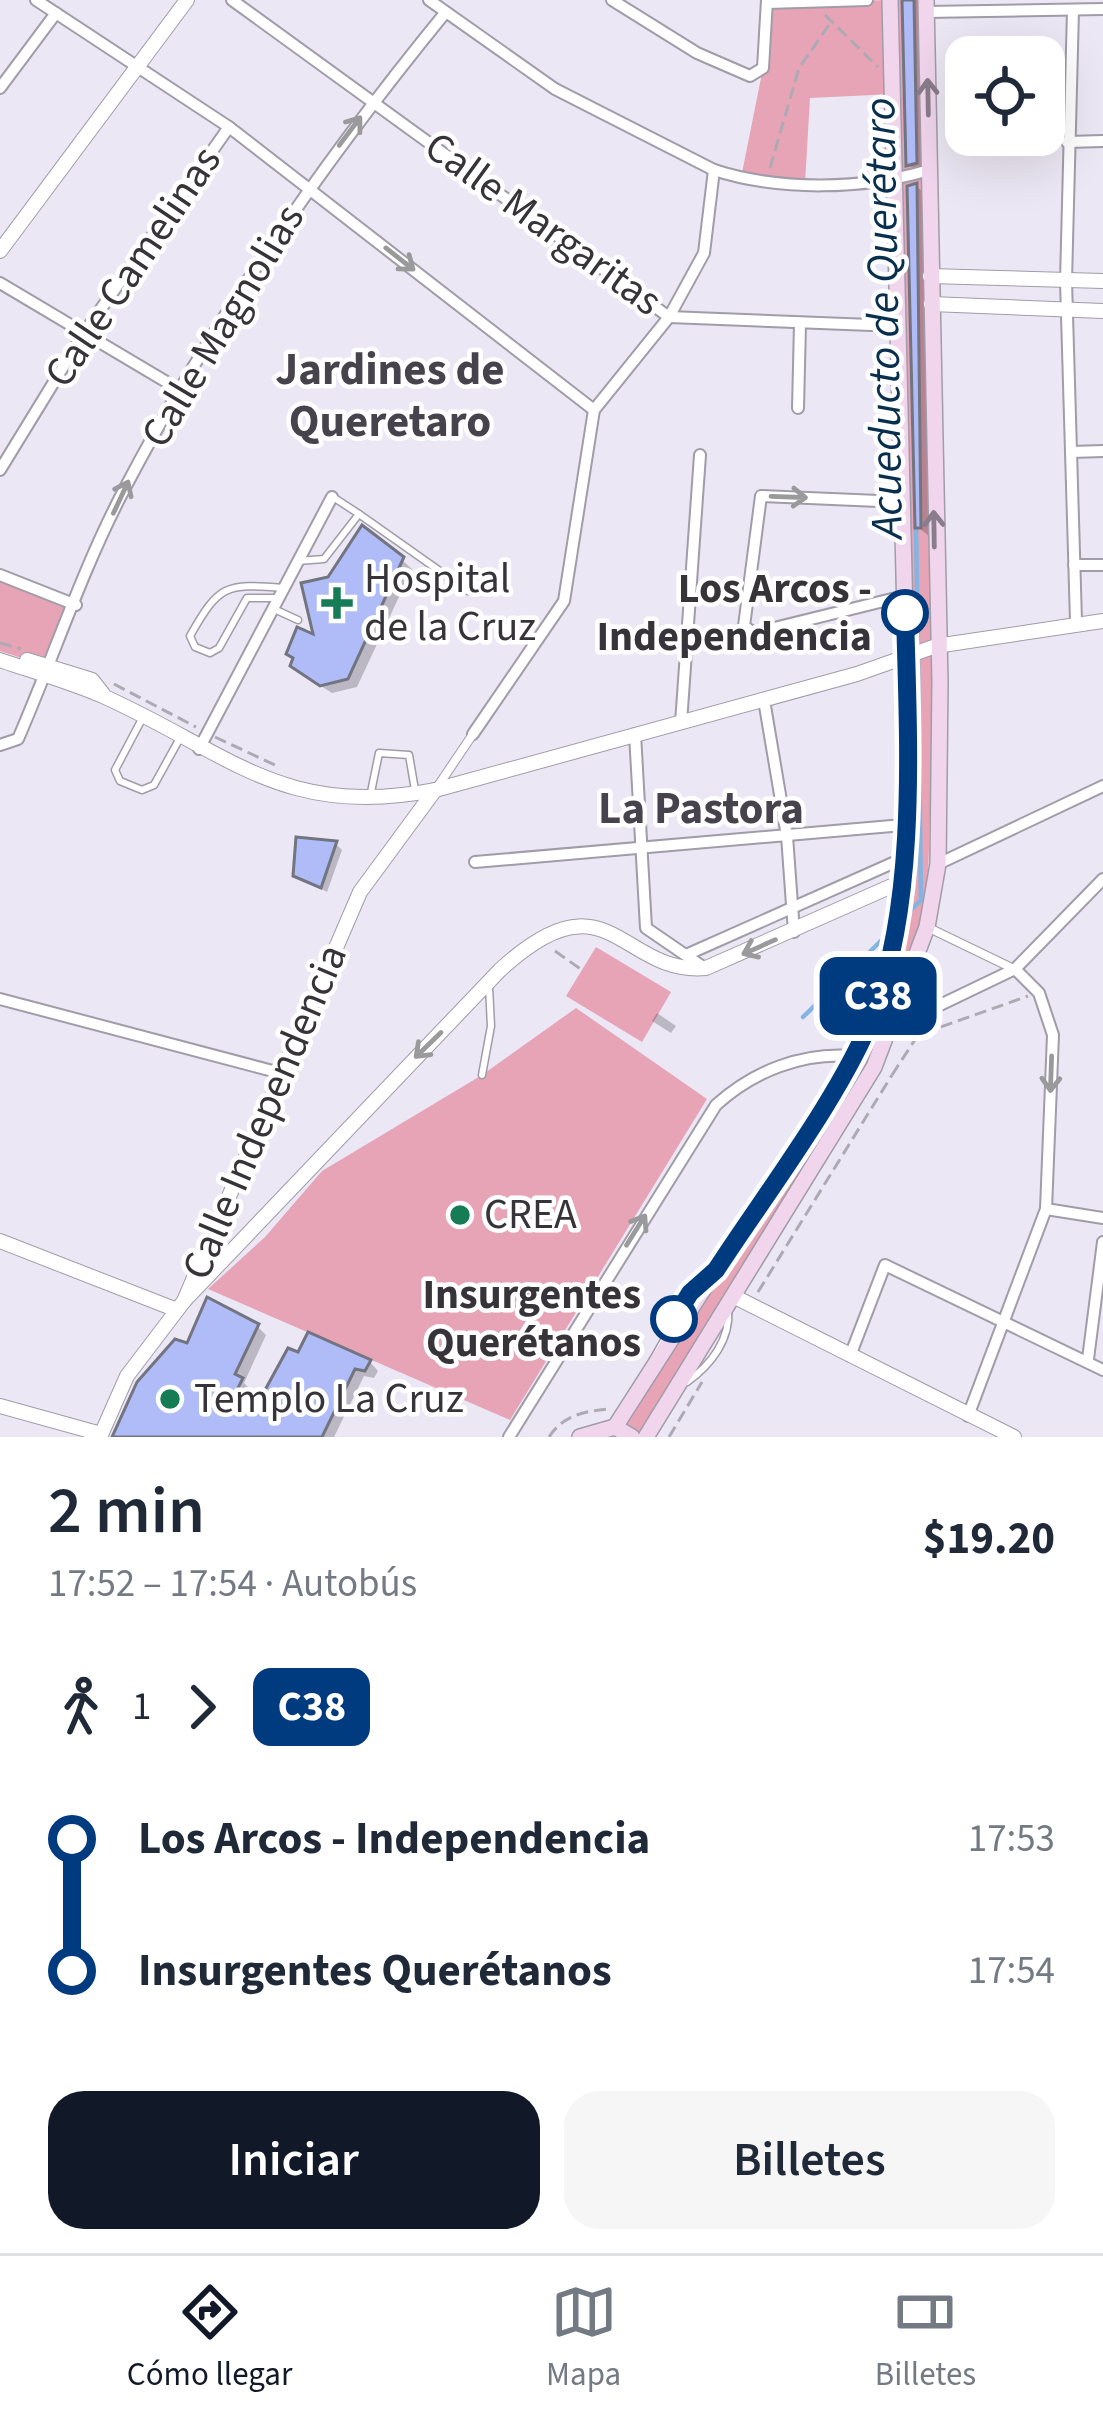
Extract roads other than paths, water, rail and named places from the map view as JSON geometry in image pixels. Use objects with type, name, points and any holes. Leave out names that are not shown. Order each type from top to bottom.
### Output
[{"type":"main road","points":[[580,1437],[614,1427],[650,1376],[853,1056],[889,961],[903,880],[906,663],[890,0]]},
{"type":"main road","points":[[646,1437],[874,1067],[927,927],[938,864],[926,6]]},
{"type":"main road","points":[[906,663],[936,646]]},
{"type":"main road","points":[[614,1427],[632,1437]]},
{"type":"street","points":[[36,0],[230,127],[595,410]]},
{"type":"street","points":[[0,251],[187,0]]},
{"type":"street","name":"Calle Margaritas","points":[[232,0],[669,317],[897,326]]},
{"type":"street","points":[[429,0],[555,88],[714,170],[766,182],[893,181],[929,170]]},
{"type":"street","points":[[612,0],[697,53],[750,76],[763,68],[767,2],[862,0]]},
{"type":"street","points":[[926,6],[1103,9]]},
{"type":"street","points":[[1073,10],[1066,312],[1076,621]]},
{"type":"street","points":[[0,88],[56,13]]},
{"type":"street","name":"Calle Magnolias","points":[[0,745],[18,739],[123,492],[180,390],[308,188],[445,13]]},
{"type":"street","name":"Calle Camelinas","points":[[0,470],[84,333],[230,127]]},
{"type":"street","points":[[1067,142],[1103,141]]},
{"type":"street","points":[[435,790],[564,601],[595,410],[669,317],[704,253],[714,170]]},
{"type":"street","points":[[930,276],[1103,281]]},
{"type":"street","points":[[0,283],[180,390]]},
{"type":"street","points":[[931,304],[1103,311]]},
{"type":"street","points":[[798,408],[800,324]]},
{"type":"street","points":[[1071,452],[1103,451]]},
{"type":"street","points":[[681,723],[700,455]]},
{"type":"street","points":[[902,502],[761,496],[744,626],[754,633],[904,596]]},
{"type":"street","points":[[200,748],[332,497]]},
{"type":"street","points":[[1074,565],[1103,565]]},
{"type":"street","points":[[0,574],[76,605]]},
{"type":"street","points":[[936,646],[1076,621],[1103,621]]},
{"type":"street","points":[[0,651],[108,690],[142,719],[293,791],[370,799],[435,790],[906,663]]},
{"type":"street","points":[[764,700],[787,836],[794,932]]},
{"type":"street","points":[[635,734],[646,928],[706,968]]},
{"type":"street","points":[[938,864],[1103,786]]},
{"type":"street","name":"Calle Independencia","points":[[100,1436],[127,1376],[180,1305],[360,892],[435,790]]},
{"type":"street","points":[[475,862],[903,825]]},
{"type":"street","points":[[686,956],[904,858]]},
{"type":"street","points":[[890,1029],[1016,970],[1103,879]]},
{"type":"street","points":[[0,1241],[180,1305],[237,1239],[488,983],[538,942],[588,925],[676,966],[706,968],[903,880]]},
{"type":"street","points":[[927,927],[1016,970],[1039,993],[1053,1034],[1046,1209],[968,1416]]},
{"type":"street","points":[[0,999],[284,1074]]},
{"type":"street","points":[[509,1437],[716,1105],[765,1071],[807,1057],[853,1056]]},
{"type":"street","points":[[1046,1209],[1103,1218]]},
{"type":"street","points":[[1088,1359],[1103,1242]]},
{"type":"street","points":[[850,1356],[885,1265],[1103,1370]]},
{"type":"street","points":[[708,1282],[730,1301],[750,1305],[1014,1437]]},
{"type":"street","points":[[0,1406],[100,1436]]},
{"type":"lane","points":[[332,497],[468,591]]},
{"type":"lane","points":[[298,561],[324,559],[359,514]]},
{"type":"lane","points":[[279,598],[247,598],[219,648],[210,653],[195,647],[190,636],[213,595],[231,586],[279,598],[298,620]]},
{"type":"lane","points":[[142,719],[115,770],[120,782],[142,790],[154,785],[180,738]]},
{"type":"lane","points":[[370,799],[379,753],[409,754],[416,794]]},
{"type":"lane","points":[[482,1075],[491,1025],[488,983]]},
{"type":"waterway","name":"Acueducto de Querétaro","points":[[916,526],[918,647]]},
{"type":"waterway","name":"Acueducto de Querétaro","points":[[905,916],[921,900],[918,658]]},
{"type":"waterway","name":"Acueducto de Querétaro","points":[[803,1017],[889,933]]},
{"type":"place","name":"Hospital de la Cruz","points":[[337,603]]},
{"type":"place","name":"Los Arcos - Independencia","points":[[905,613]]},
{"type":"place","name":"CREA","points":[[460,1215]]},
{"type":"place","name":"Insurgentes Querétanos","points":[[674,1319]]},
{"type":"place","name":"Templo La Cruz","points":[[170,1399]]},
{"type":"district","name":"Jardines de Queretaro","points":[[390,396]]},
{"type":"district","name":"La Pastora","points":[[701,809]]}]
